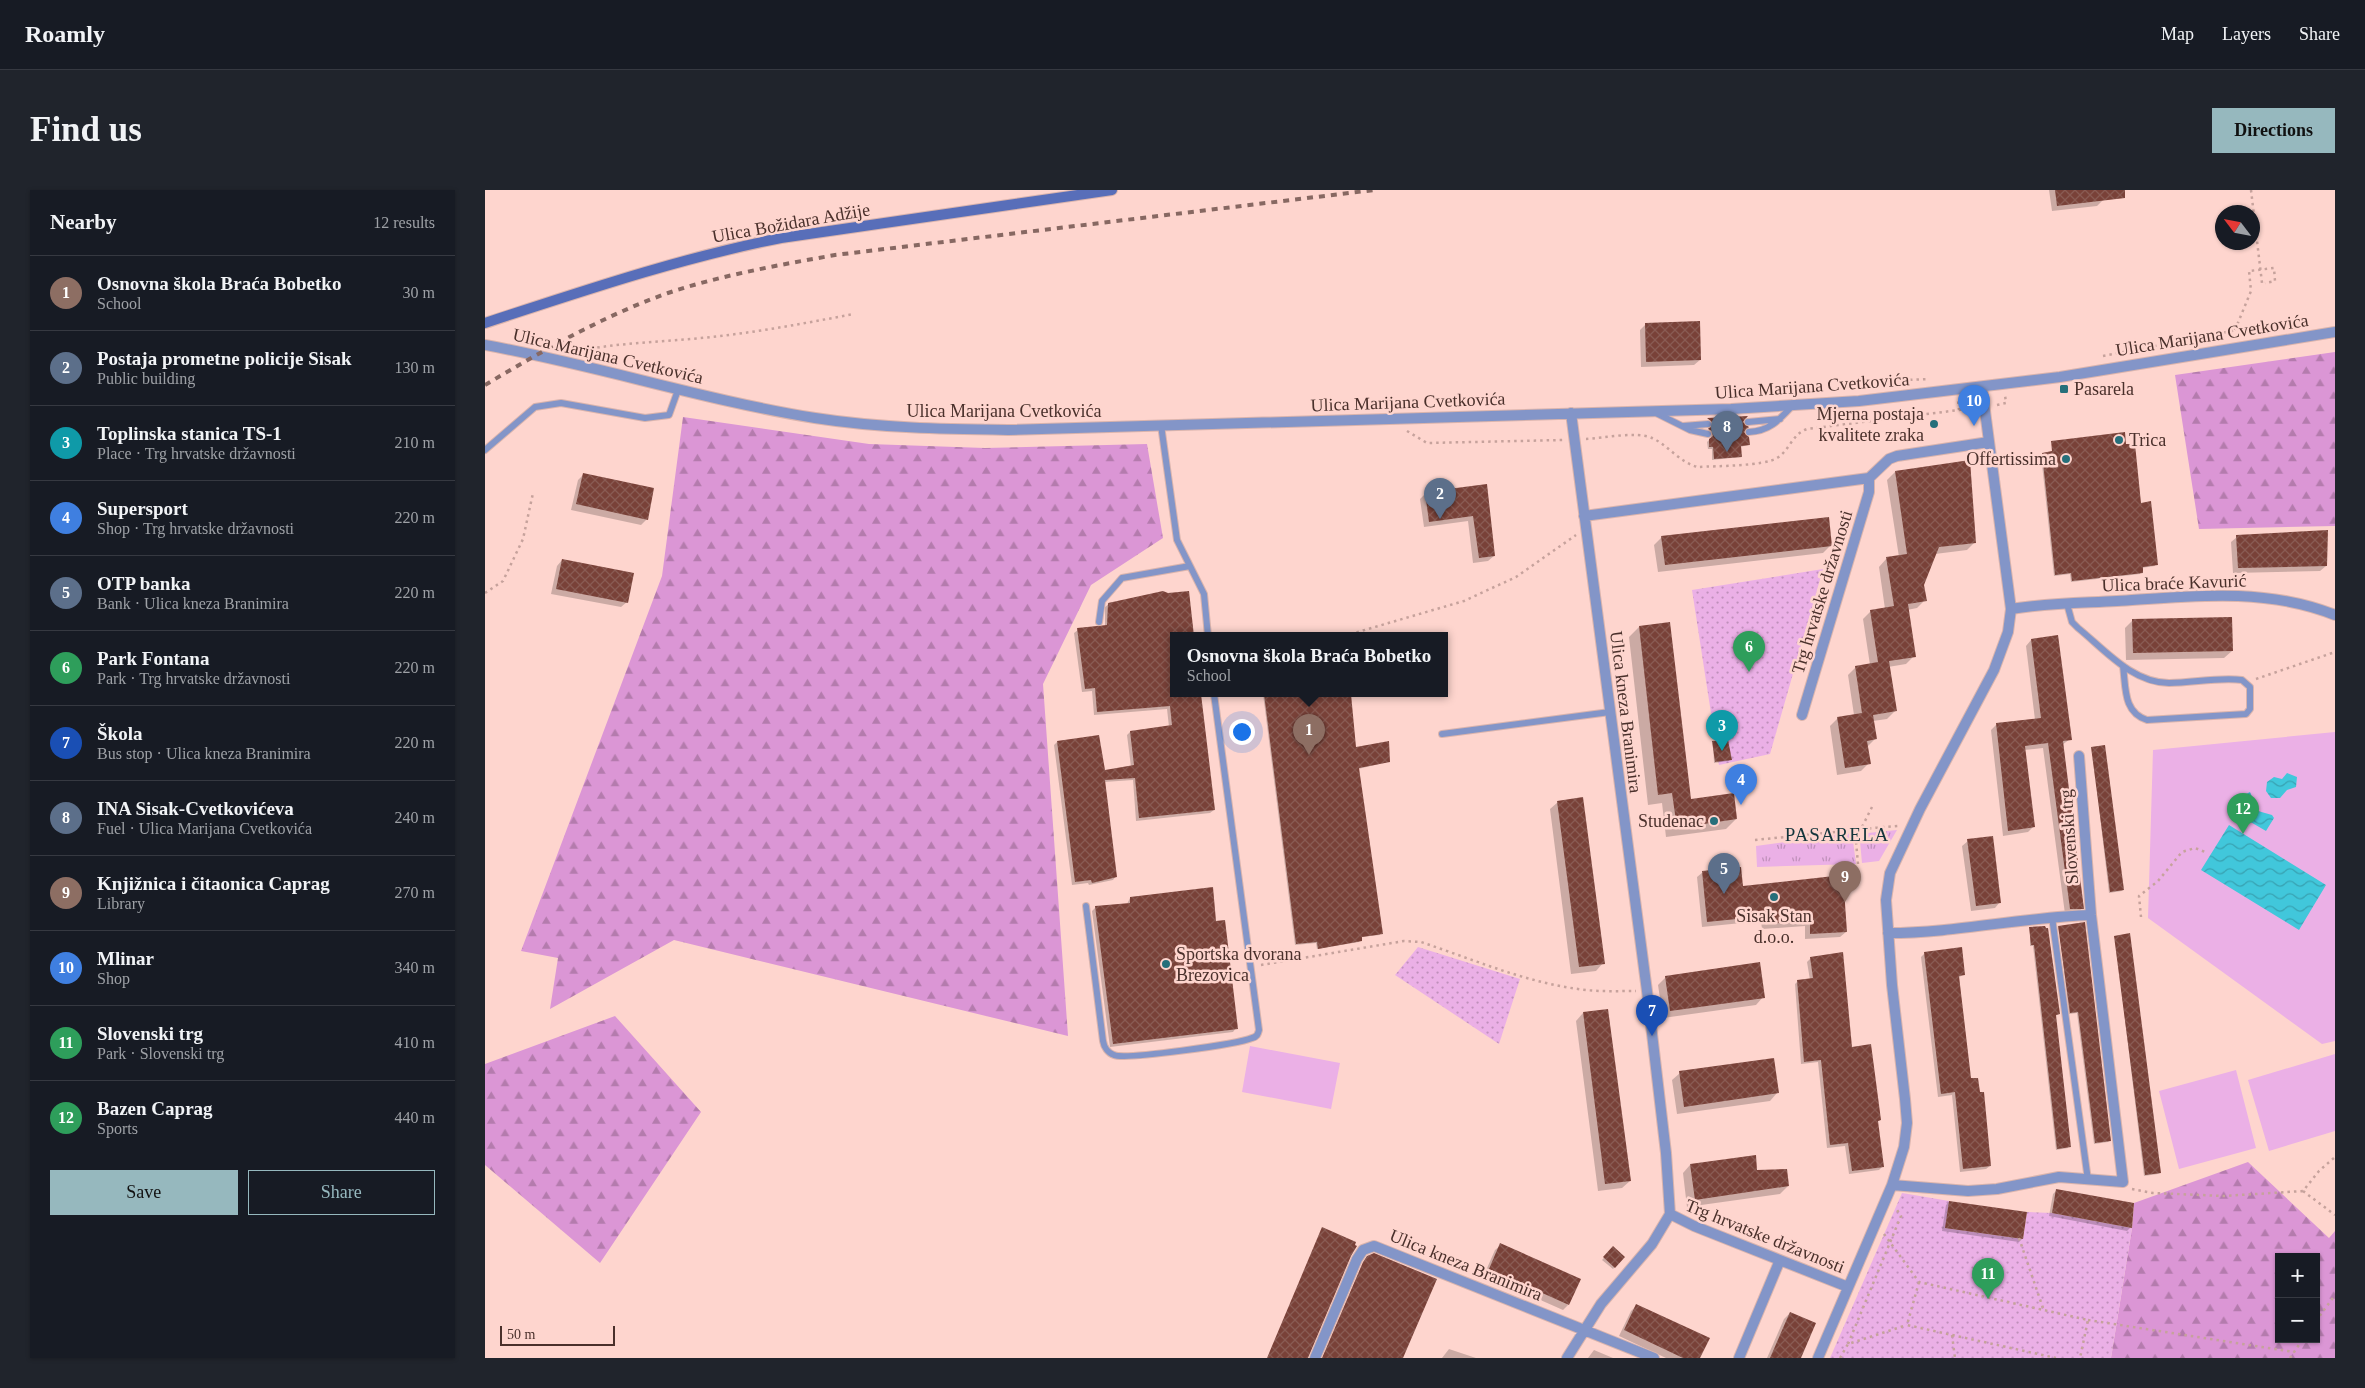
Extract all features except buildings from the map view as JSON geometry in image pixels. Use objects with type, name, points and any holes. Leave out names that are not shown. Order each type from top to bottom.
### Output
[{"type":"main road","name":"Ulica Božidara Adžije","points":[[485,323],[609,283],[731,248],[828,230],[1112,190]]},
{"type":"street","name":"Ulica Marijana Cvetkovića","points":[[485,345],[678,390],[814,418],[913,428],[1008,430],[1653,411],[1859,401],[1982,388],[2060,377],[2335,332]]},
{"type":"street","points":[[1818,1358],[1892,1185],[1901,1160],[1907,1123],[1888,933],[1886,900],[1890,872],[1920,809],[1994,670],[2008,632],[2011,609],[1982,388]]},
{"type":"street","name":"Ulica kneza Branimira","points":[[1571,413],[1647,991],[1666,1153],[1671,1214]]},
{"type":"street","points":[[1584,516],[1869,478],[1889,459],[1897,456],[1989,442]]},
{"type":"street","name":"Trg hrvatske državnosti","points":[[1802,714],[1869,492],[1869,478]]},
{"type":"street","name":"Ulica braće Kavurić","points":[[2011,609],[2046,604],[2232,595],[2299,602],[2335,615]]},
{"type":"street","name":"Slovenski trg","points":[[2079,756],[2091,916],[2123,1182]]},
{"type":"street","points":[[1888,933],[1926,931],[2052,917],[2091,916]]},
{"type":"street","points":[[1892,1185],[1968,1191],[1997,1189],[2059,1177],[2123,1182]]},
{"type":"street","points":[[1567,1358],[1601,1304],[1652,1244],[1671,1214]]},
{"type":"street","name":"Trg hrvatske državnosti","points":[[1671,1214],[1848,1287]]},
{"type":"street","name":"Ulica kneza Branimira","points":[[1315,1358],[1357,1259],[1363,1250],[1374,1246],[1654,1358]]},
{"type":"street","points":[[1739,1358],[1780,1260]]},
{"type":"lane","points":[[485,450],[535,407],[561,402],[645,418],[669,415],[678,390]]},
{"type":"lane","points":[[1749,432],[1762,431],[1774,425],[1793,405]]},
{"type":"lane","points":[[1653,411],[1681,426],[1708,434]]},
{"type":"lane","points":[[1748,422],[1780,419]]},
{"type":"lane","points":[[1681,426],[1708,424]]},
{"type":"lane","points":[[1161,425],[1177,540],[1204,594],[1208,632]]},
{"type":"lane","points":[[1099,622],[1102,601],[1122,578],[1190,566]]},
{"type":"lane","points":[[2067,604],[2073,622],[2078,628],[2123,666],[2145,679],[2161,682],[2240,679],[2248,683],[2250,709],[2246,714],[2147,720],[2139,717],[2128,703],[2123,666]]},
{"type":"lane","points":[[1086,906],[1104,1046],[1114,1055],[1175,1051],[1255,1037],[1259,1030],[1249,967],[1215,697]]},
{"type":"lane","points":[[1442,734],[1610,712]]},
{"type":"lane","points":[[2052,917],[2088,1180]]},
{"type":"path","points":[[2235,330],[2251,291],[2249,271],[2253,271],[2262,270],[2271,269],[2274,268],[2275,282],[2263,283],[2261,274],[2260,265],[2258,246],[2257,237],[2251,190]]},
{"type":"path","points":[[562,362],[578,351],[613,344],[673,341],[748,333],[854,314]]},
{"type":"path","points":[[485,593],[503,581],[523,538],[533,493]]},
{"type":"path","points":[[1358,632],[1465,601],[1516,577],[1546,554],[1586,530]]},
{"type":"path","points":[[2248,683],[2257,678],[2335,652]]},
{"type":"path","points":[[1861,830],[1872,807]]},
{"type":"path","points":[[1755,840],[1900,826]]},
{"type":"path","points":[[1855,830],[1859,864]]},
{"type":"path","points":[[2141,917],[2139,896],[2158,881],[2182,852],[2195,848],[2205,852]]},
{"type":"path","points":[[1249,967],[1404,941],[1421,942],[1533,979],[1571,988],[1647,991]]},
{"type":"path","points":[[2303,1191],[2335,1156]]},
{"type":"path","points":[[2123,1182],[2133,1190],[2153,1193],[2224,1196],[2303,1191],[2335,1215]]},
{"type":"path","points":[[1840,1358],[1848,1344],[1901,1216],[1895,1206]]},
{"type":"path","points":[[1883,1232],[1919,1282],[2088,1320],[2294,1352]]},
{"type":"path","points":[[2019,1238],[2044,1311]]},
{"type":"path","points":[[1907,1325],[1919,1282]]},
{"type":"path","points":[[2320,1316],[2335,1295]]},
{"type":"path","points":[[2080,1358],[2088,1320]]},
{"type":"path","points":[[1848,1344],[1907,1325],[2056,1358]]},
{"type":"path","points":[[1952,1335],[1955,1358]]},
{"type":"path","points":[[2290,1358],[2300,1343]]},
{"type":"path","points":[[2032,1358],[2038,1354]]},
{"type":"green space","points":[[2335,352],[2335,526],[2199,529],[2175,375]]},
{"type":"green space","points":[[683,417],[869,444],[985,448],[1147,444],[1163,538],[1091,585],[1043,684],[1068,1036],[674,940],[550,1009],[558,958],[521,951],[662,576]]},
{"type":"green space","points":[[1823,569],[1770,754],[1719,765],[1692,590]]},
{"type":"green space","points":[[2335,732],[2335,1041],[2322,1044],[2148,918],[2153,750]]},
{"type":"green space","points":[[1897,830],[1879,861],[1862,863],[1860,841],[1868,840],[1868,833]]},
{"type":"green space","points":[[1852,833],[1856,864],[1757,867],[1756,846]]},
{"type":"green space","points":[[1418,947],[1520,979],[1499,1044],[1395,975]]},
{"type":"green space","points":[[615,1016],[701,1112],[600,1263],[485,1165],[485,1064]]},
{"type":"green space","points":[[1250,1046],[1340,1063],[1331,1109],[1242,1092]]},
{"type":"green space","points":[[2335,1054],[2335,1131],[2269,1151],[2248,1080]]},
{"type":"green space","points":[[2236,1070],[2256,1148],[2179,1169],[2159,1091]]},
{"type":"green space","points":[[2248,1162],[2329,1238],[2335,1231],[2335,1358],[2111,1358],[2132,1228],[2134,1203]]},
{"type":"green space","points":[[1902,1193],[1949,1201],[1946,1228],[2023,1239],[2027,1212],[2052,1213],[2132,1228],[2111,1358],[1830,1358]]},
{"type":"water","points":[[2287,773],[2297,777],[2296,787],[2287,790],[2280,798],[2271,798],[2266,791],[2267,782],[2274,777],[2282,779]]},
{"type":"water","points":[[2250,792],[2258,811],[2272,815],[2274,818],[2266,831],[2235,813],[2246,794]]},
{"type":"water","points":[[2229,825],[2326,885],[2299,930],[2201,870]]},
{"type":"railway","points":[[485,385],[552,347],[620,312],[668,293],[751,271],[835,255],[1374,190]]},
{"type":"place","name":"Pasarela","points":[[2064,389]]},
{"type":"place","name":"Mjerna postaja kvalitete zraka","points":[[1934,424]]},
{"type":"place","name":"Mlinar","points":[[1974,426]]},
{"type":"place","name":"Trica","points":[[2119,440]]},
{"type":"place","name":"INA Sisak-Cvetkovićeva","points":[[1727,452]]},
{"type":"place","name":"Offertissima","points":[[2066,459]]},
{"type":"place","name":"Postaja prometne policije Sisak","points":[[1440,519]]},
{"type":"place","name":"Park Fontana","points":[[1749,672]]},
{"type":"place","name":"Toplinska stanica TS-1","points":[[1722,751]]},
{"type":"place","name":"Osnovna škola Braća Bobetko","points":[[1309,755]]},
{"type":"place","name":"Supersport","points":[[1741,805]]},
{"type":"place","name":"Studenac","points":[[1714,821]]},
{"type":"place","name":"Bazen Caprag","points":[[2243,834]]},
{"type":"place","name":"OTP banka","points":[[1724,894]]},
{"type":"place","name":"Sisak Stan d.o.o.","points":[[1774,897]]},
{"type":"place","name":"Knjižnica i čitaonica Caprag","points":[[1845,902]]},
{"type":"place","name":"Sportska dvorana Brezovica","points":[[1166,964]]},
{"type":"place","name":"Škola","points":[[1652,1036]]},
{"type":"place","name":"Slovenski trg","points":[[1988,1299]]},
{"type":"district","name":"PASARELA","points":[[1837,834]]}]
